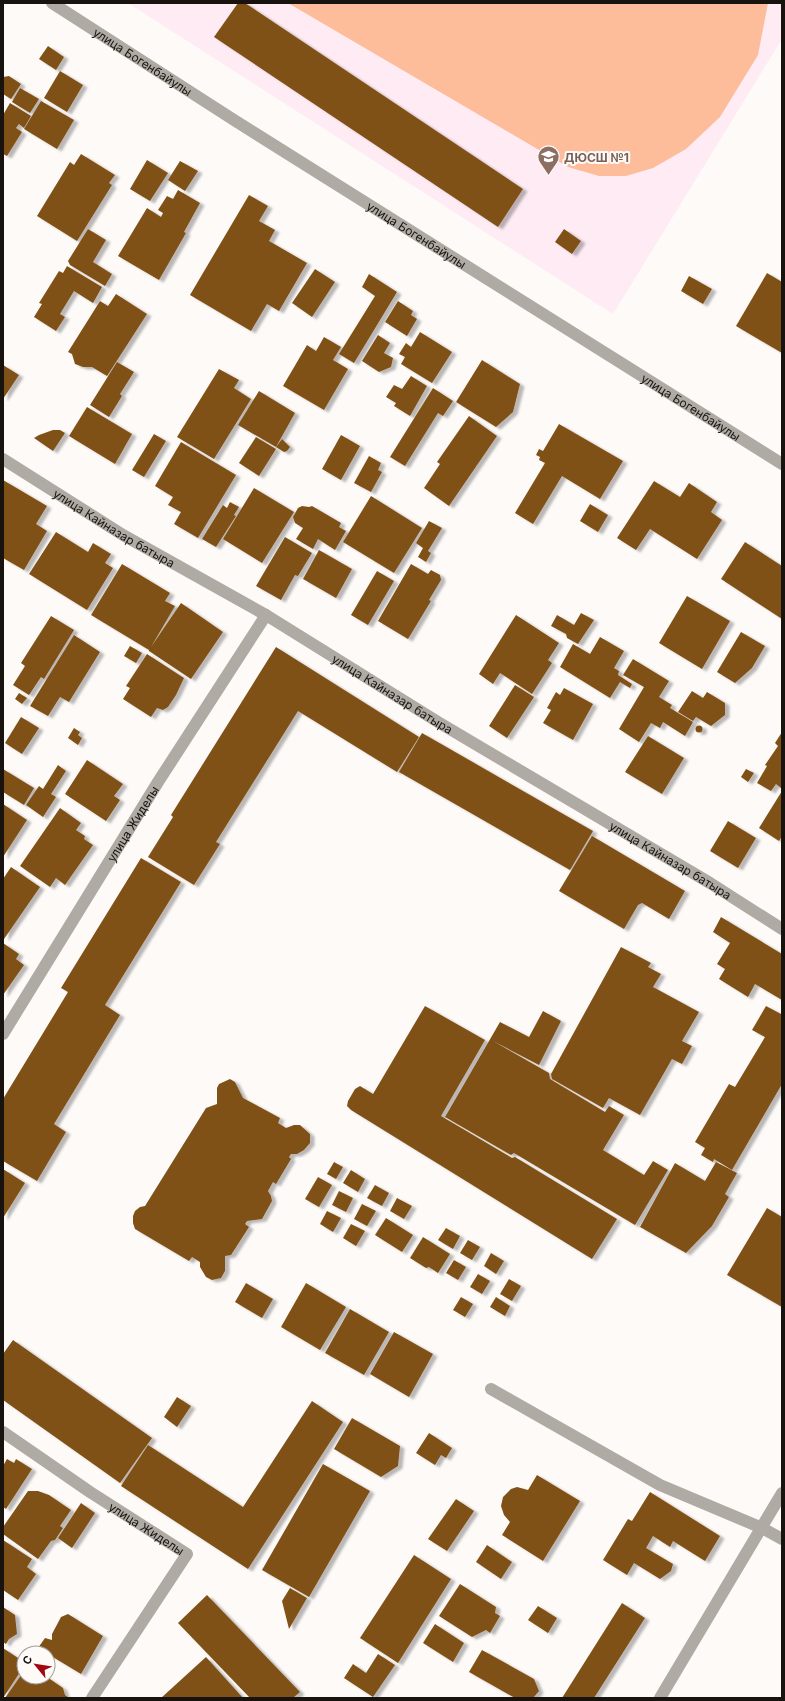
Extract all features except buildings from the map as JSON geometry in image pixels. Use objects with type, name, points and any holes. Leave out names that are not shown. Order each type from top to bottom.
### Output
[{"type":"street","name":"улица Богенбайулы","points":[[52,3],[241,124],[782,464]]},
{"type":"street","name":"улица Кайназар батыра","points":[[3,459],[124,535],[266,615],[438,722],[704,879],[782,929]]},
{"type":"street","name":"улица Жиделы","points":[[3,1034],[158,782],[266,615]]},
{"type":"street","points":[[491,1389],[660,1485],[762,1528],[782,1539]]},
{"type":"street","name":"улица Жиделы","points":[[3,1432],[90,1492],[187,1554],[92,1698]]},
{"type":"street","points":[[660,1698],[782,1493]]},
{"type":"shaded area","name":"ДЮСШ №1","points":[[128,3],[782,3],[782,39],[613,314]]},
{"type":"shaded area","points":[[288,3],[768,3],[758,55],[720,117],[686,149],[653,168],[626,176],[599,176],[568,167]]},
{"type":"place","name":"ДЮСШ №1","points":[[548,176]]}]
